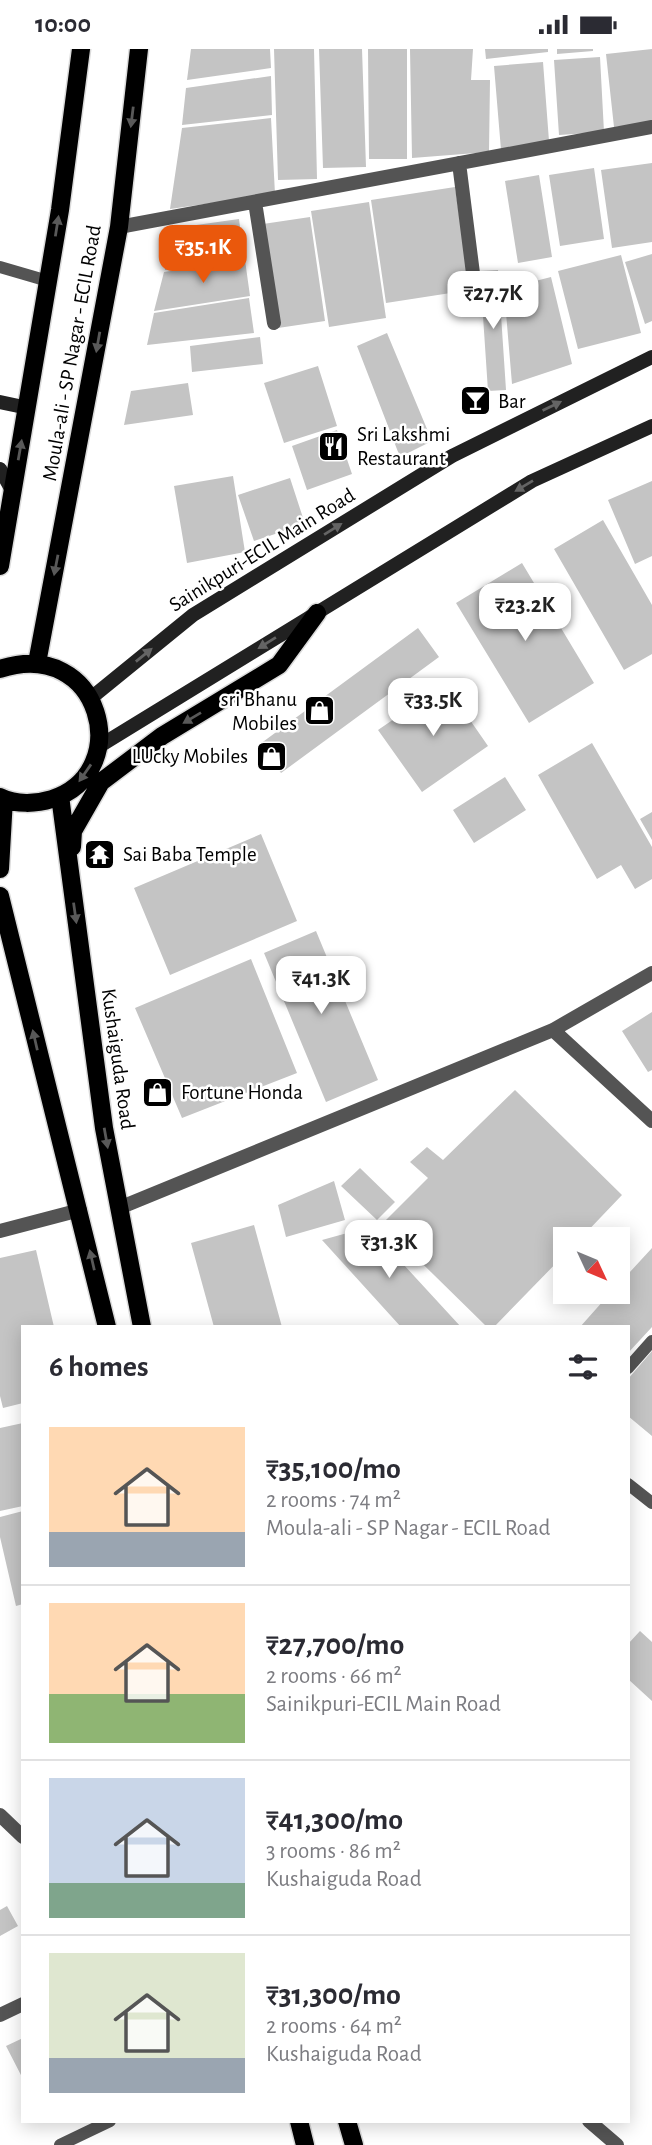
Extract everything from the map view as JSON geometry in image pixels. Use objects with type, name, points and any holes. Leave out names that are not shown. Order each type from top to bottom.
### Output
[{"type":"main road","name":"Moula-ali - SP Nagar - ECIL Road","points":[[0,566],[48,281],[81,49]]},
{"type":"main road","name":"Moula-ali - SP Nagar - ECIL Road","points":[[37,663],[119,227],[139,49]]},
{"type":"main road","name":"Sainikpuri-ECIL Main Road","points":[[91,698],[193,615],[452,456],[652,357]]},
{"type":"main road","points":[[0,401],[27,408]]},
{"type":"main road","points":[[98,747],[532,481],[652,425]]},
{"type":"main road","points":[[0,469],[13,492]]},
{"type":"main road","points":[[69,867],[73,831],[102,782],[162,736],[279,665],[317,613]]},
{"type":"main road","points":[[0,669],[17,664],[37,663],[58,669],[77,681],[91,698],[97,713],[98,747],[90,767],[77,784],[60,796],[41,802],[2,798],[0,869]]},
{"type":"main road","name":"Kushaiguda Road","points":[[60,796],[104,1128],[142,1325]]},
{"type":"main road","points":[[0,896],[107,1325]]},
{"type":"main road","points":[[300,2123],[305,2145]]},
{"type":"main road","points":[[348,2123],[354,2145]]},
{"type":"street","points":[[119,227],[652,127]]},
{"type":"street","points":[[459,163],[477,305]]},
{"type":"street","points":[[255,202],[274,323]]},
{"type":"street","points":[[119,1208],[553,1030],[652,973]]},
{"type":"street","points":[[553,1030],[652,1121]]},
{"type":"street","points":[[0,1231],[80,1210]]},
{"type":"street","points":[[0,1815],[21,1835]]},
{"type":"street","points":[[0,2015],[21,2005]]},
{"type":"street","points":[[591,2123],[617,2145]]},
{"type":"lane","points":[[0,267],[48,281]]},
{"type":"lane","points":[[630,1366],[652,1341]]},
{"type":"lane","points":[[630,1486],[652,1503]]},
{"type":"lane","points":[[60,2145],[106,2123]]},
{"type":"building","points":[[191,49],[270,49],[271,68],[187,80]]},
{"type":"building","points":[[274,49],[314,49],[317,179],[278,180]]},
{"type":"building","points":[[319,49],[362,49],[366,167],[323,168]]},
{"type":"building","points":[[368,49],[407,49],[407,159],[369,159]]},
{"type":"building","points":[[410,49],[473,49],[471,80],[490,80],[489,152],[412,158]]},
{"type":"building","points":[[485,49],[548,49],[548,52],[486,59]]},
{"type":"building","points":[[557,49],[593,49],[593,51],[557,54]]},
{"type":"building","points":[[652,49],[652,123],[614,127],[606,54]]},
{"type":"building","points":[[600,57],[604,132],[559,135],[554,60]]},
{"type":"building","points":[[543,62],[549,141],[501,150],[494,66]]},
{"type":"building","points":[[271,76],[272,115],[182,125],[186,88]]},
{"type":"building","points":[[271,118],[275,194],[170,209],[182,128]]},
{"type":"building","points":[[652,163],[652,242],[612,248],[601,170]]},
{"type":"building","points":[[594,168],[604,239],[560,246],[549,175]]},
{"type":"building","points":[[539,175],[552,257],[518,263],[505,181]]},
{"type":"building","points":[[455,187],[470,290],[386,303],[371,200]]},
{"type":"building","points":[[369,202],[386,318],[329,327],[311,211]]},
{"type":"building","points":[[310,217],[325,321],[278,328],[263,224]]},
{"type":"building","points":[[239,219],[244,258],[165,270],[168,229]]},
{"type":"building","points":[[652,254],[652,321],[645,324],[625,262]]},
{"type":"building","points":[[621,255],[641,333],[578,349],[558,271]]},
{"type":"building","points":[[245,260],[250,296],[154,311],[164,272]]},
{"type":"building","points":[[498,270],[506,390],[488,391],[480,271]]},
{"type":"building","points":[[551,277],[572,364],[512,384],[504,289]]},
{"type":"building","points":[[249,298],[254,333],[147,345],[154,313]]},
{"type":"building","points":[[387,333],[432,441],[400,457],[357,346]]},
{"type":"building","points":[[260,337],[263,364],[192,372],[190,346]]},
{"type":"building","points":[[318,366],[337,426],[284,443],[264,383]]},
{"type":"building","points":[[188,383],[193,415],[124,425],[131,391]]},
{"type":"building","points":[[337,430],[352,474],[307,490],[292,446]]},
{"type":"building","points":[[233,476],[245,552],[187,563],[174,486]]},
{"type":"building","points":[[290,478],[305,524],[254,541],[238,495]]},
{"type":"building","points":[[652,481],[652,556],[635,564],[608,500]]},
{"type":"building","points":[[603,520],[652,605],[652,654],[624,670],[554,549]]},
{"type":"building","points":[[522,563],[594,683],[529,723],[456,603]]},
{"type":"building","points":[[418,628],[439,657],[281,773],[260,744]]},
{"type":"building","points":[[445,684],[488,746],[422,792],[378,730]]},
{"type":"building","points":[[592,743],[652,847],[652,879],[635,889],[621,865],[597,879],[538,775]]},
{"type":"building","points":[[505,777],[526,810],[474,843],[453,810]]},
{"type":"building","points":[[652,812],[652,840],[640,819]]},
{"type":"building","points":[[261,834],[297,921],[170,975],[134,888]]},
{"type":"building","points":[[316,931],[378,1080],[326,1102],[264,953]]},
{"type":"building","points":[[251,959],[297,1073],[182,1118],[135,1008]]},
{"type":"building","points":[[652,1012],[652,1070],[648,1072],[622,1031]]},
{"type":"building","points":[[515,1090],[622,1195],[591,1227],[553,1227],[553,1266],[496,1325],[485,1325],[382,1224],[428,1178],[410,1162],[427,1147],[443,1160]]},
{"type":"building","points":[[360,1168],[395,1202],[377,1220],[341,1186]]},
{"type":"building","points":[[334,1181],[345,1220],[286,1237],[278,1205]]},
{"type":"building","points":[[254,1225],[281,1325],[213,1325],[191,1243]]},
{"type":"building","points":[[369,1227],[459,1325],[399,1325],[322,1240]]},
{"type":"building","points":[[652,1248],[652,1327],[630,1351],[630,1325],[582,1325],[600,1304],[630,1304],[630,1272]]},
{"type":"building","points":[[36,1250],[54,1325],[21,1325],[21,1404],[3,1408],[0,1396],[0,1258]]},
{"type":"building","points":[[652,1351],[652,1436],[630,1418],[630,1377]]},
{"type":"building","points":[[21,1423],[21,1506],[0,1511],[0,1428]]},
{"type":"building","points":[[21,1512],[21,1605],[16,1606],[0,1537],[0,1517]]},
{"type":"building","points":[[640,1631],[652,1642],[652,1701],[630,1681],[630,1642]]},
{"type":"building","points":[[7,1906],[18,1926],[0,1936],[0,1910]]},
{"type":"building","points":[[21,2039],[21,2075],[6,2046]]},
{"type":"place","name":"Bar","points":[[475,401]]},
{"type":"place","name":"Sri Lakshmi Restaurant","points":[[334,446]]},
{"type":"place","name":"sri Bhanu Mobiles","points":[[320,711]]},
{"type":"place","name":"LUcky Mobiles","points":[[271,756]]},
{"type":"place","name":"Sai Baba Temple","points":[[100,854]]},
{"type":"place","name":"Fortune Honda","points":[[158,1092]]}]
